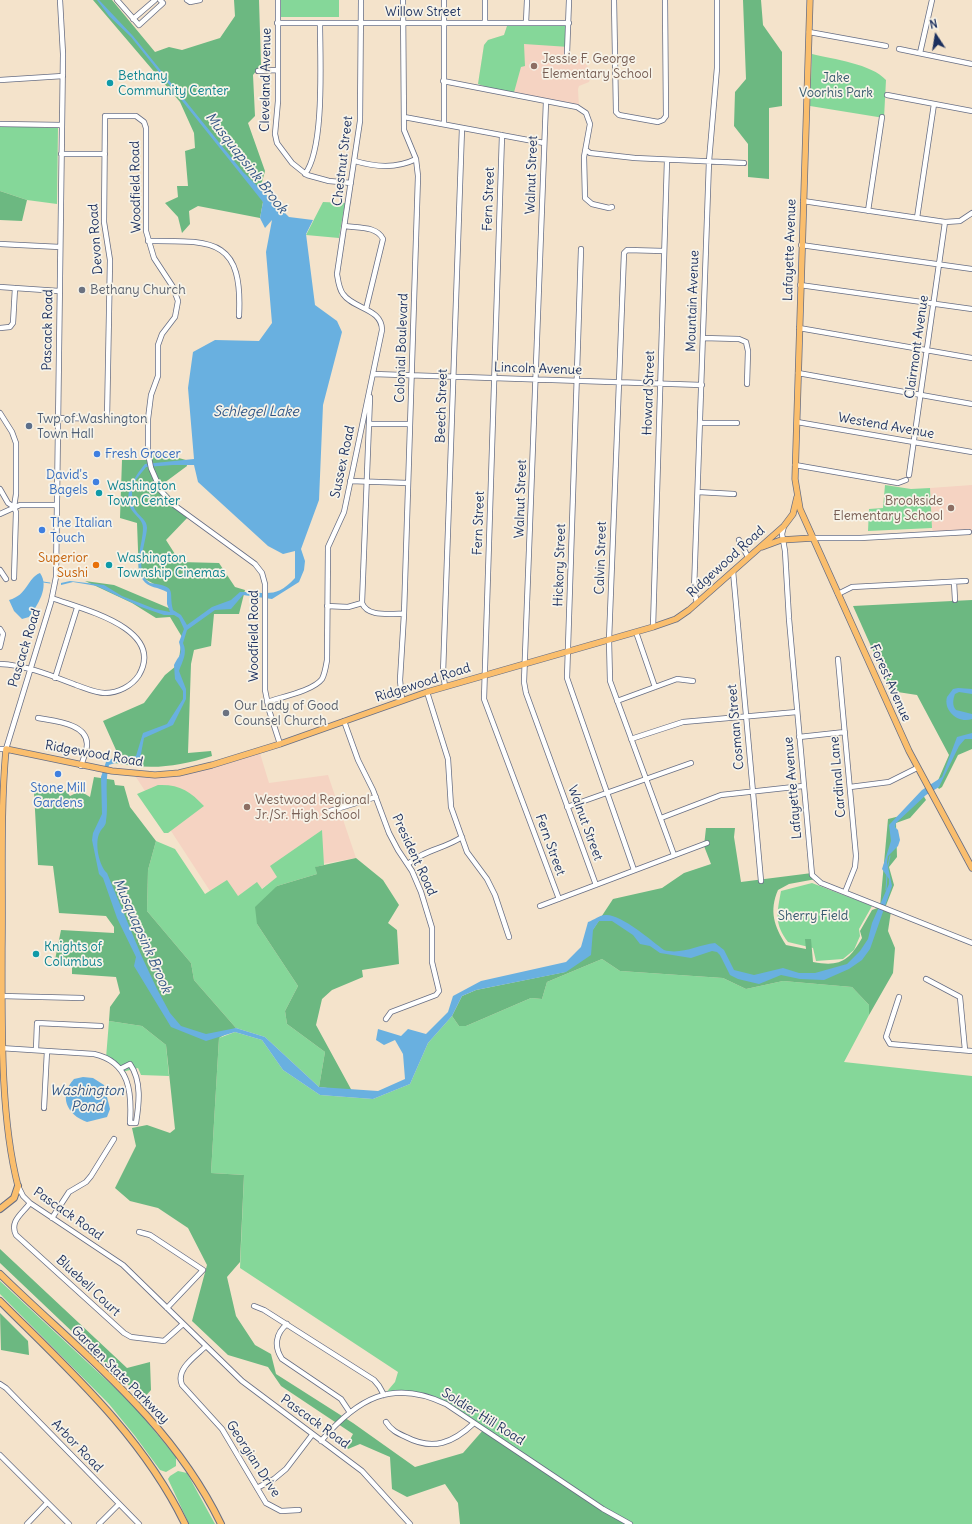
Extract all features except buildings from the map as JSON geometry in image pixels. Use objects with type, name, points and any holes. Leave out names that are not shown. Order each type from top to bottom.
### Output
[{"type":"highway","points":[[0,1209],[14,1198],[18,1186]]},
{"type":"highway","name":"Garden State Parkway","points":[[0,1274],[144,1411],[178,1452],[207,1496],[221,1524]]},
{"type":"highway","points":[[0,1301],[95,1396],[121,1426],[160,1479],[185,1524]]},
{"type":"highway","points":[[207,1496],[225,1524]]},
{"type":"main road","name":"Lafayette Avenue","points":[[797,499],[795,465],[810,0]]},
{"type":"main road","name":"Ridgewood Road","points":[[3,749],[112,772],[155,775],[179,773],[212,765],[280,744],[445,686],[652,627],[676,619],[733,572],[784,526],[793,514],[797,499]]},
{"type":"main road","name":"Forest Avenue","points":[[797,499],[813,538],[917,768],[972,868]]},
{"type":"main road","points":[[756,550],[784,540],[813,538]]},
{"type":"main road","name":"Pascack Road","points":[[3,749],[0,1113],[11,1167],[18,1186]]},
{"type":"street","name":"Pascack Road","points":[[3,749],[52,598],[56,569],[62,125],[60,0]]},
{"type":"street","points":[[117,0],[138,26],[163,3],[160,0]]},
{"type":"street","points":[[133,19],[155,0]]},
{"type":"street","points":[[187,0],[190,2],[200,0]]},
{"type":"street","name":"Cleveland Avenue","points":[[278,0],[276,139],[286,157],[305,174],[329,181],[351,183]]},
{"type":"street","name":"Chestnut Street","points":[[361,0],[360,115],[345,226],[337,269],[340,290],[346,298],[366,309]]},
{"type":"street","name":"Colonial Boulevard","points":[[402,700],[400,680],[404,614],[418,176],[416,159],[405,136],[403,0]]},
{"type":"street","points":[[444,0],[444,124]]},
{"type":"street","points":[[485,0],[485,23]]},
{"type":"street","points":[[526,23],[527,0]]},
{"type":"street","points":[[567,54],[569,0]]},
{"type":"street","points":[[614,0],[616,111],[619,115],[661,122],[666,116],[665,0]]},
{"type":"street","name":"Mountain Avenue","points":[[697,603],[694,590],[709,161],[717,68],[717,0]]},
{"type":"street","points":[[920,53],[932,0]]},
{"type":"street","name":"Willow Street","points":[[278,23],[568,23]]},
{"type":"street","points":[[305,174],[314,157],[320,104],[320,23]]},
{"type":"street","points":[[809,32],[886,46]]},
{"type":"street","points":[[899,49],[972,64]]},
{"type":"street","points":[[258,71],[277,70]]},
{"type":"street","points":[[0,80],[62,76]]},
{"type":"street","points":[[443,81],[579,108],[586,113],[590,123],[584,157],[585,198],[592,204],[609,208],[612,206]]},
{"type":"street","points":[[887,95],[972,111]]},
{"type":"street","name":"Walnut Street","points":[[546,101],[526,693],[596,885]]},
{"type":"street","points":[[917,218],[934,104]]},
{"type":"street","name":"Woodfield Road","points":[[104,154],[105,116],[136,116],[142,119],[146,128],[145,223],[148,241],[158,266],[173,287],[178,301],[175,317],[160,339],[158,376],[151,395],[148,420],[149,462],[153,475],[161,491],[174,505],[255,564],[264,579],[266,593],[267,702],[280,744]]},
{"type":"street","points":[[404,117],[544,143]]},
{"type":"street","points":[[868,211],[882,117]]},
{"type":"street","points":[[0,124],[62,125]]},
{"type":"street","name":"Beech Street","points":[[445,686],[443,673],[462,128]]},
{"type":"street","name":"Fern Street","points":[[502,135],[496,378],[484,699],[559,899]]},
{"type":"street","points":[[586,150],[590,154],[667,160],[744,163]]},
{"type":"street","points":[[61,154],[104,154]]},
{"type":"street","name":"Devon Road","points":[[104,154],[104,222],[110,260],[107,419]]},
{"type":"street","points":[[354,161],[371,165],[390,166],[405,164],[416,159]]},
{"type":"street","name":"Howard Street","points":[[652,627],[667,160]]},
{"type":"street","points":[[803,201],[946,222],[960,220],[972,213]]},
{"type":"street","name":"Clairmont Avenue","points":[[909,475],[946,222]]},
{"type":"street","points":[[345,226],[373,230],[379,233],[383,239],[366,309]]},
{"type":"street","points":[[148,241],[202,242],[223,252],[232,262],[237,274],[239,284],[239,316]]},
{"type":"street","points":[[0,244],[60,247]]},
{"type":"street","points":[[802,245],[972,269]]},
{"type":"street","name":"Hickory Street","points":[[581,249],[568,684],[634,870]]},
{"type":"street","name":"Calvin Street","points":[[664,251],[625,251],[609,640],[610,681],[674,855]]},
{"type":"street","points":[[800,285],[972,309]]},
{"type":"street","points":[[0,287],[59,291]]},
{"type":"street","points":[[0,328],[10,327],[13,323],[15,288]]},
{"type":"street","name":"Sussex Road","points":[[267,702],[310,688],[322,678],[327,660],[328,547],[342,517],[382,326],[375,314],[366,309]]},
{"type":"street","points":[[799,328],[972,358]]},
{"type":"street","points":[[703,338],[739,339],[746,342],[748,351],[747,384]]},
{"type":"street","points":[[798,373],[972,404]]},
{"type":"street","name":"Lincoln Avenue","points":[[373,374],[702,385]]},
{"type":"street","points":[[371,384],[362,603],[366,609],[372,613],[404,614]]},
{"type":"street","points":[[0,413],[12,432],[16,443],[14,578]]},
{"type":"street","points":[[58,418],[148,420]]},
{"type":"street","name":"Westend Avenue","points":[[797,422],[972,452]]},
{"type":"street","points":[[700,423],[737,423]]},
{"type":"street","points":[[369,424],[410,424]]},
{"type":"street","points":[[795,465],[898,483],[906,480]]},
{"type":"street","points":[[350,481],[408,483]]},
{"type":"street","points":[[0,489],[8,503],[14,507]]},
{"type":"street","points":[[698,492],[734,494]]},
{"type":"street","points":[[0,514],[20,505],[57,505]]},
{"type":"street","name":"Lafayette Avenue","points":[[784,526],[782,532],[784,540],[803,786],[812,875],[820,882],[972,943]]},
{"type":"street","points":[[813,538],[860,538],[969,532]]},
{"type":"street","points":[[739,540],[748,557]]},
{"type":"street","points":[[0,570],[6,579]]},
{"type":"street","name":"Cosman Street","points":[[733,572],[761,881]]},
{"type":"street","points":[[838,594],[852,587],[966,581]]},
{"type":"street","points":[[954,582],[955,600]]},
{"type":"street","points":[[0,664],[30,669],[99,692],[110,693],[128,686],[137,678],[142,668],[143,659],[142,648],[133,633],[114,622],[52,598]]},
{"type":"street","points":[[327,606],[348,607],[362,603]]},
{"type":"street","points":[[55,678],[77,608]]},
{"type":"street","points":[[0,629],[3,634],[0,646]]},
{"type":"street","points":[[636,632],[655,687]]},
{"type":"street","name":"Cardinal Lane","points":[[838,659],[856,856],[855,867],[845,892]]},
{"type":"street","points":[[617,701],[677,679],[693,681]]},
{"type":"street","points":[[427,692],[448,759],[450,799],[462,837],[471,860],[491,886],[510,937]]},
{"type":"street","points":[[631,738],[684,722],[797,712]]},
{"type":"street","points":[[38,718],[76,727],[82,732],[87,743],[81,766]]},
{"type":"street","name":"President Road","points":[[344,721],[358,760],[376,797],[393,842],[408,864],[418,883],[431,920],[433,938],[432,962],[439,991],[436,995],[391,1012],[386,1019]]},
{"type":"street","points":[[799,737],[844,732]]},
{"type":"street","points":[[567,807],[691,763]]},
{"type":"street","points":[[850,787],[890,782],[917,768]]},
{"type":"street","points":[[661,818],[710,798],[733,792],[803,786]]},
{"type":"street","points":[[330,811],[376,797]]},
{"type":"street","points":[[408,864],[421,854],[452,843],[462,837]]},
{"type":"street","points":[[540,906],[707,843]]},
{"type":"street","points":[[926,979],[960,997],[965,1050]]},
{"type":"street","points":[[1,996],[82,998]]},
{"type":"street","points":[[899,997],[886,1037],[888,1042],[892,1045],[972,1050]]},
{"type":"street","points":[[36,1050],[37,1023],[100,1026]]},
{"type":"street","points":[[0,1048],[101,1056],[111,1060],[120,1069],[126,1079],[130,1095],[130,1123],[136,1123],[139,1088],[133,1068],[130,1064],[120,1069]]},
{"type":"street","points":[[44,1108],[47,1051]]},
{"type":"street","points":[[52,1218],[69,1192],[86,1182],[91,1176],[114,1139]]},
{"type":"street","name":"Pascack Road","points":[[18,1186],[30,1203],[123,1265],[246,1385],[362,1471],[410,1524]]},
{"type":"street","name":"Bluebell Court","points":[[30,1203],[15,1222],[14,1229],[16,1235],[124,1334],[131,1337],[164,1341],[183,1324]]},
{"type":"street","points":[[139,1232],[150,1235],[203,1270],[167,1308]]},
{"type":"street","points":[[254,1306],[264,1310],[287,1324],[374,1380],[380,1386],[384,1395]]},
{"type":"street","points":[[287,1324],[279,1332],[276,1341],[277,1350],[282,1359],[341,1399],[349,1411]]},
{"type":"street","name":"Georgian Drive","points":[[206,1346],[183,1368],[180,1375],[181,1382],[222,1430],[266,1503],[276,1509],[286,1512],[299,1510]]},
{"type":"street","name":"Arbor Road","points":[[0,1384],[6,1388],[118,1505],[139,1524]]},
{"type":"street","name":"Soldier Hill Road","points":[[321,1441],[349,1411],[366,1401],[384,1395],[411,1393],[429,1397],[446,1404],[603,1509],[630,1524]]},
{"type":"street","points":[[386,1422],[391,1429],[416,1442],[431,1444],[451,1440],[464,1432],[474,1423]]},
{"type":"street","points":[[257,1488],[274,1479],[286,1469],[312,1435]]},
{"type":"street","points":[[0,1455],[69,1524]]},
{"type":"street","points":[[27,1524],[47,1503]]},
{"type":"street","points":[[99,1524],[118,1505]]},
{"type":"shaded area","name":"Jessie F. George Elementary School","points":[[545,23],[564,46],[564,55],[582,60],[589,68],[591,76],[589,82],[579,86],[578,89],[579,108],[516,96],[478,84],[484,45],[488,40],[504,35],[507,26]]},
{"type":"shaded area","name":"Brookside Elementary School","points":[[972,485],[972,532],[933,534],[930,488]]},
{"type":"shaded area","name":"Westwood Regional Jr./Sr. High School","points":[[259,750],[269,783],[328,775],[356,858],[321,864],[270,866],[278,877],[261,889],[257,883],[238,896],[210,891],[134,774],[168,775]]},
{"type":"green space","points":[[93,0],[112,0],[155,52],[169,47],[182,50],[220,38],[235,16],[234,0],[259,0],[261,65],[253,75],[255,116],[248,123],[265,171],[260,189],[263,202],[260,218],[198,206],[189,211],[190,224],[182,233],[178,217],[165,203],[178,197],[177,186],[188,186],[185,151],[195,148],[194,133],[180,102]]},
{"type":"green space","points":[[280,0],[339,0],[339,17],[280,17]]},
{"type":"green space","points":[[743,0],[761,0],[763,25],[782,52],[782,106],[769,108],[769,179],[748,177],[748,144],[734,126],[735,92],[746,79]]},
{"type":"green space","points":[[545,23],[567,24],[569,47],[524,44],[525,66],[521,67],[513,96],[478,84],[484,45],[488,40],[504,35],[507,26]]},
{"type":"green space","name":"Jake Voorhis Park","points":[[812,54],[862,66],[880,74],[886,80],[884,118],[810,106]]},
{"type":"green space","points":[[0,126],[58,128],[57,204],[27,200],[0,191]]},
{"type":"green space","points":[[0,191],[27,200],[22,221],[0,220]]},
{"type":"green space","points":[[323,202],[345,203],[339,238],[306,235]]},
{"type":"green space","points":[[149,450],[186,460],[187,466],[160,486],[189,516],[166,540],[180,562],[219,563],[235,587],[245,590],[239,614],[214,614],[211,646],[194,650],[191,664],[188,753],[211,751],[212,756],[185,763],[149,767],[123,765],[109,762],[112,760],[116,750],[103,721],[144,703],[165,675],[176,666],[179,659],[182,637],[170,617],[156,618],[132,603],[85,581],[114,585],[171,609],[169,592],[139,576],[137,523],[120,518],[122,460],[149,460]]},
{"type":"green space","points":[[885,485],[911,489],[930,488],[932,528],[868,531],[869,509],[883,508]]},
{"type":"green space","points":[[972,600],[972,749],[958,755],[942,787],[939,789],[936,785],[949,755],[917,695],[891,691],[853,606]]},
{"type":"green space","points":[[94,777],[114,780],[115,785],[124,786],[130,807],[156,841],[148,870],[147,911],[191,963],[194,980],[236,1028],[219,1038],[211,1173],[244,1175],[240,1262],[227,1277],[236,1316],[255,1345],[271,1354],[276,1374],[353,1423],[415,1467],[463,1453],[484,1429],[630,1524],[460,1524],[458,1503],[445,1484],[407,1497],[392,1489],[390,1457],[360,1444],[348,1449],[346,1447],[353,1434],[281,1386],[268,1367],[228,1355],[192,1321],[207,1265],[188,1228],[158,1208],[130,1201],[115,1188],[136,1146],[132,1128],[147,1125],[170,1133],[175,1129],[166,1045],[142,1026],[109,1021],[110,1007],[120,993],[116,977],[72,974],[72,962],[55,960],[61,930],[114,933],[114,927],[106,916],[59,913],[53,866],[38,865],[34,792],[50,791],[59,787],[66,791],[70,796],[80,791],[90,797]]},
{"type":"green space","points":[[158,785],[178,787],[189,792],[204,806],[168,833],[164,833],[137,794]]},
{"type":"green space","points":[[923,795],[926,800],[910,818],[896,823],[897,857],[889,867],[894,885],[885,908],[891,911],[888,931],[895,948],[893,973],[869,1015],[869,1005],[852,987],[783,981],[746,989],[723,978],[620,971],[602,959],[547,982],[542,999],[531,998],[466,1026],[459,1026],[452,1016],[462,996],[476,990],[565,972],[613,899],[662,888],[684,873],[711,864],[704,846],[706,828],[735,828],[734,837],[741,882],[812,873],[816,879],[789,884],[778,890],[773,912],[774,918],[778,931],[786,945],[806,949],[805,939],[811,939],[813,962],[830,964],[837,963],[848,957],[853,952],[862,938],[860,931],[872,910],[880,907],[888,819],[900,816]]},
{"type":"green space","points":[[322,830],[324,865],[316,867],[317,874],[277,886],[257,924],[298,986],[285,1011],[287,1024],[325,1052],[319,1087],[265,1037],[236,1028],[194,980],[191,963],[147,911],[148,870],[156,841],[175,849],[205,894],[227,880],[238,896],[257,882],[262,889],[277,877],[270,866]]},
{"type":"green space","points":[[356,858],[383,880],[399,905],[388,923],[397,930],[399,964],[362,970],[363,977],[332,990],[322,999],[316,1025],[352,1091],[319,1087],[325,1052],[287,1024],[285,1011],[298,986],[257,924],[255,907],[277,886],[317,874],[315,867]]},
{"type":"green space","name":"Sherry Field","points":[[812,883],[872,906],[859,929],[860,936],[854,950],[843,959],[816,961],[813,948],[788,942],[780,930],[778,912],[781,891]]},
{"type":"green space","points":[[602,959],[620,971],[723,978],[746,989],[783,981],[852,987],[869,1005],[869,1015],[844,1062],[972,1076],[972,1524],[630,1524],[446,1404],[420,1395],[384,1395],[395,1382],[398,1372],[240,1268],[244,1175],[211,1173],[219,1038],[235,1032],[262,1040],[283,1070],[320,1095],[373,1099],[410,1084],[428,1043],[452,1016],[459,1026],[466,1026],[531,998],[542,999],[547,982]]},
{"type":"green space","points":[[109,1021],[142,1026],[166,1045],[169,1076],[141,1075],[138,1068],[122,1072],[106,1058]]},
{"type":"green space","points":[[0,1249],[127,1368],[150,1362],[151,1390],[143,1399],[0,1263]]},
{"type":"green space","points":[[0,1281],[138,1411],[176,1457],[176,1466],[166,1472],[160,1470],[109,1404],[0,1294]]},
{"type":"green space","points":[[0,1313],[28,1341],[29,1355],[1,1350]]},
{"type":"green space","points":[[178,1471],[187,1473],[215,1524],[189,1524],[168,1479]]},
{"type":"water","name":"Schlegel Lake","points":[[97,0],[99,0],[133,36],[243,172],[289,217],[313,220],[306,234],[315,305],[337,321],[342,332],[323,405],[319,500],[301,549],[305,561],[304,570],[299,582],[272,599],[243,595],[231,609],[215,610],[187,630],[183,643],[185,654],[179,671],[186,689],[186,699],[173,725],[144,738],[140,759],[109,765],[107,779],[106,823],[98,836],[98,854],[142,957],[170,1013],[181,1026],[206,1034],[236,1028],[265,1037],[319,1087],[378,1091],[405,1079],[403,1054],[395,1040],[384,1045],[376,1040],[378,1029],[401,1036],[408,1029],[426,1034],[448,1012],[453,996],[481,981],[566,962],[581,947],[588,922],[603,915],[619,918],[644,934],[664,950],[683,951],[715,943],[724,950],[734,970],[754,975],[783,968],[799,973],[815,973],[847,964],[860,951],[868,939],[872,923],[889,884],[889,879],[882,869],[891,841],[889,825],[922,790],[942,777],[957,737],[972,733],[972,739],[965,739],[959,746],[939,787],[926,795],[896,823],[895,827],[898,830],[900,840],[898,846],[888,856],[887,862],[892,886],[870,949],[862,960],[849,969],[824,980],[800,979],[781,975],[759,984],[738,979],[730,975],[717,952],[712,951],[691,958],[660,953],[650,946],[640,944],[633,935],[612,921],[599,921],[593,930],[591,955],[566,972],[476,990],[462,996],[452,1016],[428,1043],[410,1084],[373,1099],[320,1095],[283,1070],[262,1040],[235,1032],[206,1041],[171,1027],[134,966],[136,957],[117,918],[103,878],[99,874],[92,840],[93,833],[102,814],[101,777],[106,762],[115,757],[136,756],[143,733],[167,724],[183,699],[183,691],[175,679],[174,665],[180,654],[181,650],[179,642],[184,629],[179,618],[174,615],[164,615],[141,607],[97,586],[73,582],[61,585],[61,583],[70,581],[104,585],[122,596],[155,609],[170,612],[167,604],[167,592],[145,583],[140,574],[139,554],[143,526],[130,507],[128,500],[130,487],[137,474],[145,464],[194,459],[188,388],[193,352],[215,340],[259,341],[272,323],[266,252],[272,220],[265,228],[260,218],[263,202],[131,37],[109,16]],"holes":[[[194,465],[198,482],[268,546],[283,554],[295,551],[295,578],[288,585],[276,592],[240,592],[231,600],[212,607],[187,625],[181,615],[173,610],[169,588],[150,583],[142,572],[141,565],[147,525],[135,509],[132,501],[132,490],[136,481],[146,467]]]},
{"type":"water","points":[[40,573],[44,584],[41,596],[29,617],[22,619],[14,611],[9,600],[15,598],[24,591],[32,579]]},
{"type":"water","points":[[953,689],[972,689],[972,694],[959,692],[955,694],[953,702],[956,710],[972,714],[972,719],[962,720],[957,718],[947,707],[947,697]]},
{"type":"water","name":"Washington Pond","points":[[83,1077],[93,1078],[104,1085],[110,1109],[107,1117],[87,1122],[74,1115],[70,1110],[67,1104],[66,1092],[74,1079]]},
{"type":"waterway","points":[[43,582],[50,583]]},
{"type":"waterway","name":"Musquapsink Brook","points":[[888,866],[890,856]]},
{"type":"waterway","name":"Musquapsink Brook","points":[[886,890],[887,875]]},
{"type":"place","name":"Jessie F. George Elementary School","points":[[534,66]]},
{"type":"place","name":"Bethany Community Center","points":[[110,83]]},
{"type":"place","name":"Bethany Church","points":[[82,290]]},
{"type":"place","name":"Twp of Washington Town Hall","points":[[29,426]]},
{"type":"place","name":"Fresh Grocer","points":[[97,454]]},
{"type":"place","name":"David's Bagels","points":[[96,482]]},
{"type":"place","name":"Washington Town Center","points":[[99,493]]},
{"type":"place","name":"Brookside Elementary School","points":[[951,508]]},
{"type":"place","name":"The Italian Touch","points":[[42,530]]},
{"type":"place","name":"Superior Sushi","points":[[96,565]]},
{"type":"place","name":"Washington Township Cinemas","points":[[109,565]]},
{"type":"place","name":"Our Lady of Good Counsel Church","points":[[226,713]]},
{"type":"place","name":"Stone Mill Gardens","points":[[58,774]]},
{"type":"place","name":"Westwood Regional Jr./Sr. High School","points":[[247,807]]},
{"type":"place","name":"Knights of Columbus","points":[[36,954]]}]
